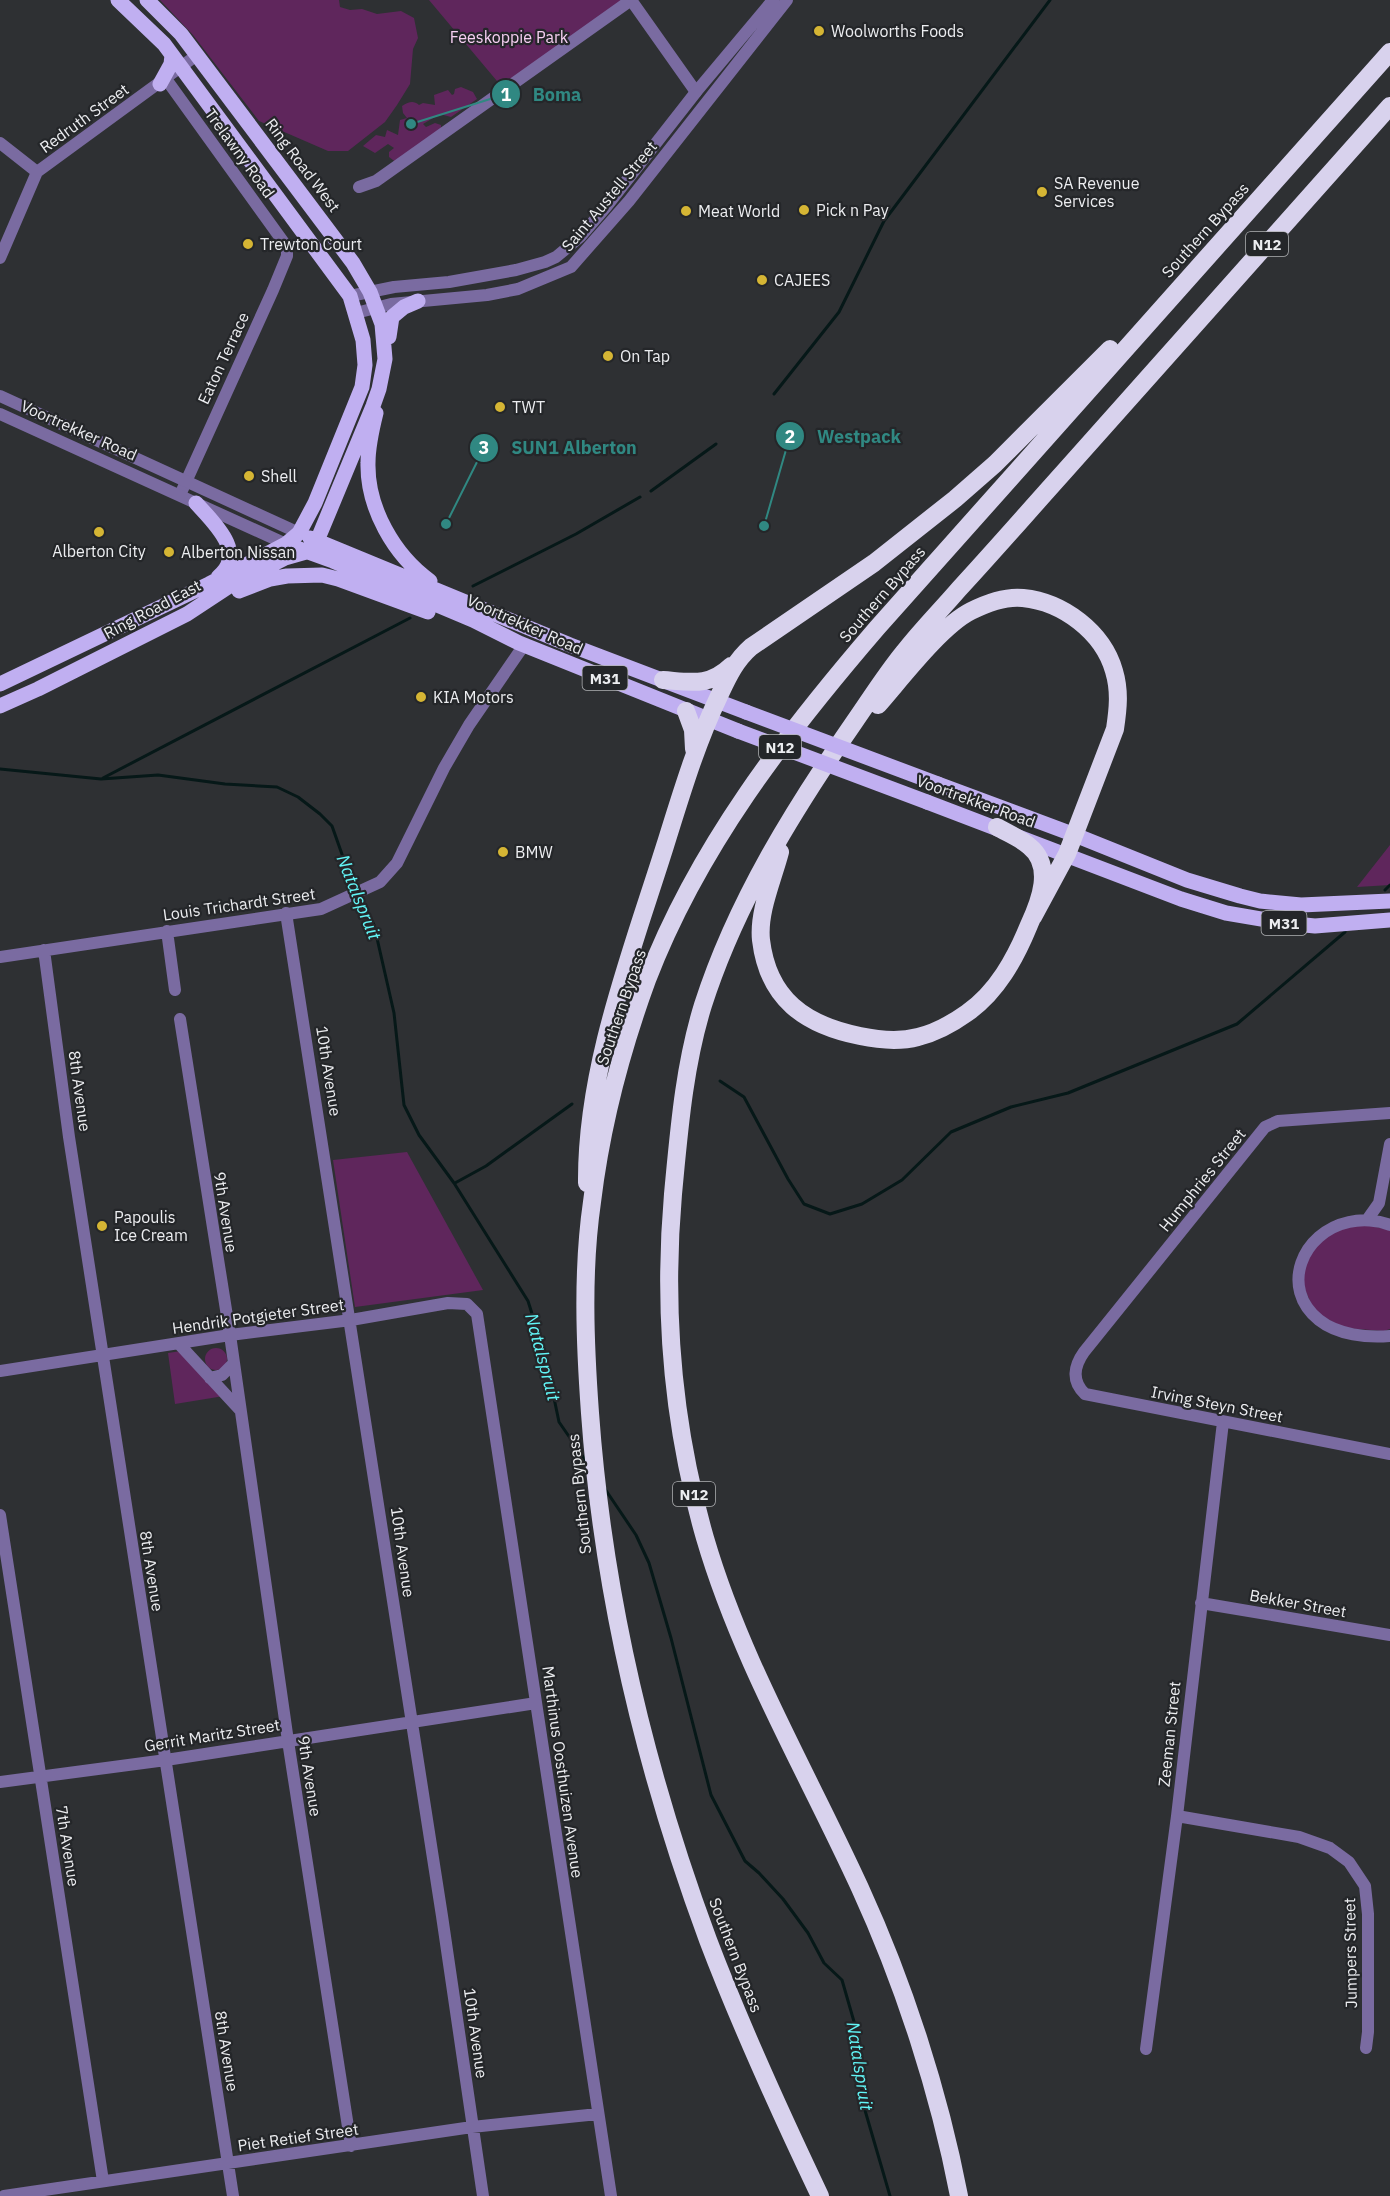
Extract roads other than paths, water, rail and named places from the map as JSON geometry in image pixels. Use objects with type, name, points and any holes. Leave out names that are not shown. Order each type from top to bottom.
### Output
[{"type":"highway","name":"Southern Bypass","points":[[820,2196],[749,2041],[686,1876],[661,1800],[638,1718],[607,1568],[595,1487],[587,1372],[587,1248],[603,1136],[622,1059],[647,981],[672,923],[701,868],[740,801],[825,689],[1390,52]]},
{"type":"highway","name":"N12","points":[[959,2196],[936,2099],[889,1959],[862,1893],[752,1666],[706,1539],[691,1480],[679,1421],[670,1310],[669,1245],[687,1072],[702,1008],[748,894],[818,774],[902,654],[1390,106]]},
{"type":"highway","points":[[663,680],[703,682],[715,679],[751,647],[874,563],[995,464],[1134,324],[1219,243]]},
{"type":"highway","points":[[818,774],[925,651],[967,613],[1000,599],[1022,598],[1043,602],[1064,611],[1095,635],[1114,669],[1118,686],[1119,708],[1115,729],[1075,835],[1033,917]]},
{"type":"highway","points":[[587,1248],[586,1148],[599,1074],[618,994],[693,759],[708,720],[735,663]]},
{"type":"highway","points":[[686,711],[694,736],[693,759]]},
{"type":"highway","points":[[787,827],[763,914],[761,938],[764,959],[771,979],[782,997],[812,1022],[831,1030],[879,1040],[918,1037],[944,1027],[966,1014],[994,988],[1023,941],[1041,891],[1043,870],[1029,846],[997,827]]},
{"type":"main road","points":[[118,0],[164,44],[177,61],[350,296],[356,313],[360,325],[365,364],[362,387],[315,503],[299,533]]},
{"type":"main road","name":"Ring Road West","points":[[147,0],[181,34],[353,262],[370,292],[382,324],[385,359],[379,389],[311,546]]},
{"type":"main road","points":[[163,82],[171,64],[177,61]]},
{"type":"main road","points":[[385,359],[392,317],[404,307],[418,301]]},
{"type":"main road","points":[[379,389],[368,462],[372,495],[388,536],[396,548],[438,589]]},
{"type":"main road","points":[[196,504],[223,533],[230,556],[222,575],[208,584]]},
{"type":"main road","name":"Ring Road East","points":[[0,684],[208,584],[285,544],[299,533]]},
{"type":"main road","name":"Voortrekker Road","points":[[299,533],[311,546],[333,561],[473,620],[521,644],[708,720],[997,827],[1181,899],[1226,913],[1285,923],[1315,926],[1390,920]]},
{"type":"main road","name":"Voortrekker Road","points":[[285,544],[311,546],[438,589],[494,614],[663,680],[1075,835],[1186,880],[1260,901],[1301,905],[1390,902]]},
{"type":"main road","name":"Ring Road East","points":[[0,706],[187,614],[228,587],[311,546]]},
{"type":"main road","points":[[187,614],[270,579],[306,574],[322,575],[521,644]]},
{"type":"street","points":[[359,187],[376,181],[631,0],[696,92]]},
{"type":"street","name":"Saint Austell Street","points":[[350,296],[394,287],[449,282],[516,270],[556,257],[580,237],[606,207],[696,92],[773,0]]},
{"type":"street","name":"Saint Austell Street","points":[[356,313],[391,304],[487,295],[518,289],[571,267],[629,201],[787,0]]},
{"type":"street","points":[[177,61],[197,55]]},
{"type":"street","name":"Redruth Street","points":[[0,258],[37,172],[163,82]]},
{"type":"street","name":"Trelawny Road","points":[[163,82],[287,247]]},
{"type":"street","points":[[0,143],[37,172]]},
{"type":"street","name":"Eaton Terrace","points":[[180,495],[184,481],[273,290],[287,256],[287,247]]},
{"type":"street","name":"Voortrekker Road","points":[[0,396],[299,533]]},
{"type":"street","name":"Voortrekker Road","points":[[0,414],[285,544]]},
{"type":"street","points":[[60,441],[66,426]]},
{"type":"street","name":"Louis Trichardt Street","points":[[0,957],[310,911],[333,905],[380,882],[397,863],[444,768],[521,644]]},
{"type":"street","name":"10th Avenue","points":[[286,913],[351,1320],[483,2196]]},
{"type":"street","points":[[167,931],[175,990]]},
{"type":"street","name":"8th Avenue","points":[[44,950],[69,1137],[233,2196]]},
{"type":"street","name":"9th Avenue","points":[[180,1019],[230,1335],[288,1741],[351,2146]]},
{"type":"street","name":"Humphries Street","points":[[1084,1352],[1265,1127],[1278,1121],[1390,1113]]},
{"type":"street","points":[[1367,1220],[1379,1203],[1390,1144]]},
{"type":"street","points":[[1379,1203],[1387,1224]]},
{"type":"street","points":[[1387,1224],[1357,1220],[1339,1224],[1323,1232],[1302,1258],[1299,1280],[1308,1308],[1317,1319],[1329,1327],[1358,1335],[1390,1336]]},
{"type":"street","name":"Hendrik Potgieter Street","points":[[0,1371],[230,1335],[351,1320],[448,1303],[467,1304],[477,1314],[484,1353]]},
{"type":"street","points":[[178,1344],[240,1410]]},
{"type":"street","name":"Irving Steyn Street","points":[[1084,1352],[1074,1375],[1080,1389],[1085,1394],[1390,1454]]},
{"type":"street","name":"Marthinus Oosthuizen Avenue","points":[[484,1353],[611,2196]]},
{"type":"street","points":[[210,1378],[222,1375],[234,1363]]},
{"type":"street","name":"Zeeman Street","points":[[1146,2049],[1177,1816],[1223,1422]]},
{"type":"street","name":"7th Avenue","points":[[0,1515],[103,2181]]},
{"type":"street","name":"Bekker Street","points":[[1201,1603],[1390,1635]]},
{"type":"street","name":"Gerrit Maritz Street","points":[[0,1782],[166,1760],[536,1703]]},
{"type":"street","name":"Jumpers Street","points":[[1177,1816],[1299,1837],[1330,1848],[1349,1862],[1365,1886],[1368,1914],[1366,2048]]},
{"type":"street","name":"Piet Retief Street","points":[[4,2196],[472,2127],[598,2114]]},
{"type":"waterway","points":[[774,394],[839,312],[884,221],[1050,0]]},
{"type":"waterway","points":[[651,491],[716,444]]},
{"type":"waterway","points":[[473,586],[576,534],[640,497]]},
{"type":"waterway","points":[[103,778],[410,618]]},
{"type":"waterway","name":"Natalspruit","points":[[0,769],[101,779],[158,775],[225,784],[277,787],[298,797],[332,826],[355,891]]},
{"type":"waterway","points":[[1385,890],[1390,885]]},
{"type":"waterway","name":"Natalspruit","points":[[359,897],[374,925],[394,1013],[404,1105],[419,1135],[454,1183],[528,1301],[545,1355],[559,1422],[586,1461]]},
{"type":"waterway","points":[[720,1081],[744,1097],[804,1204],[830,1214],[862,1204],[902,1180],[951,1132],[1011,1107],[1068,1093],[1237,1024],[1345,932]]},
{"type":"waterway","points":[[455,1183],[486,1166],[572,1104]]},
{"type":"waterway","name":"Natalspruit","points":[[605,1489],[636,1535],[649,1563],[671,1638],[711,1795],[745,1861],[783,1899],[808,1933],[824,1963],[842,1980],[859,2039],[862,2100],[890,2196]]},
{"type":"place","name":"Woolworths Foods","points":[[819,31]]},
{"type":"place","name":"Boma","points":[[411,124]]},
{"type":"place","name":"SA Revenue Services","points":[[1042,192]]},
{"type":"place","name":"Pick n Pay","points":[[804,210]]},
{"type":"place","name":"Meat World","points":[[686,211]]},
{"type":"place","name":"Trewton Court","points":[[248,244]]},
{"type":"place","name":"CAJEES","points":[[762,280]]},
{"type":"place","name":"On Tap","points":[[608,356]]},
{"type":"place","name":"TWT","points":[[500,407]]},
{"type":"place","name":"Shell","points":[[249,476]]},
{"type":"place","name":"SUN1 Alberton","points":[[446,524]]},
{"type":"place","name":"Westpack","points":[[764,526]]},
{"type":"place","name":"Alberton City","points":[[99,532]]},
{"type":"place","name":"Alberton Nissan","points":[[169,552]]},
{"type":"place","name":"KIA Motors","points":[[421,697]]},
{"type":"place","name":"BMW","points":[[503,852]]},
{"type":"place","name":"Papoulis Ice Cream","points":[[102,1226]]},
{"type":"park label","name":"Feeskoppie Park","points":[[509,37]]}]
